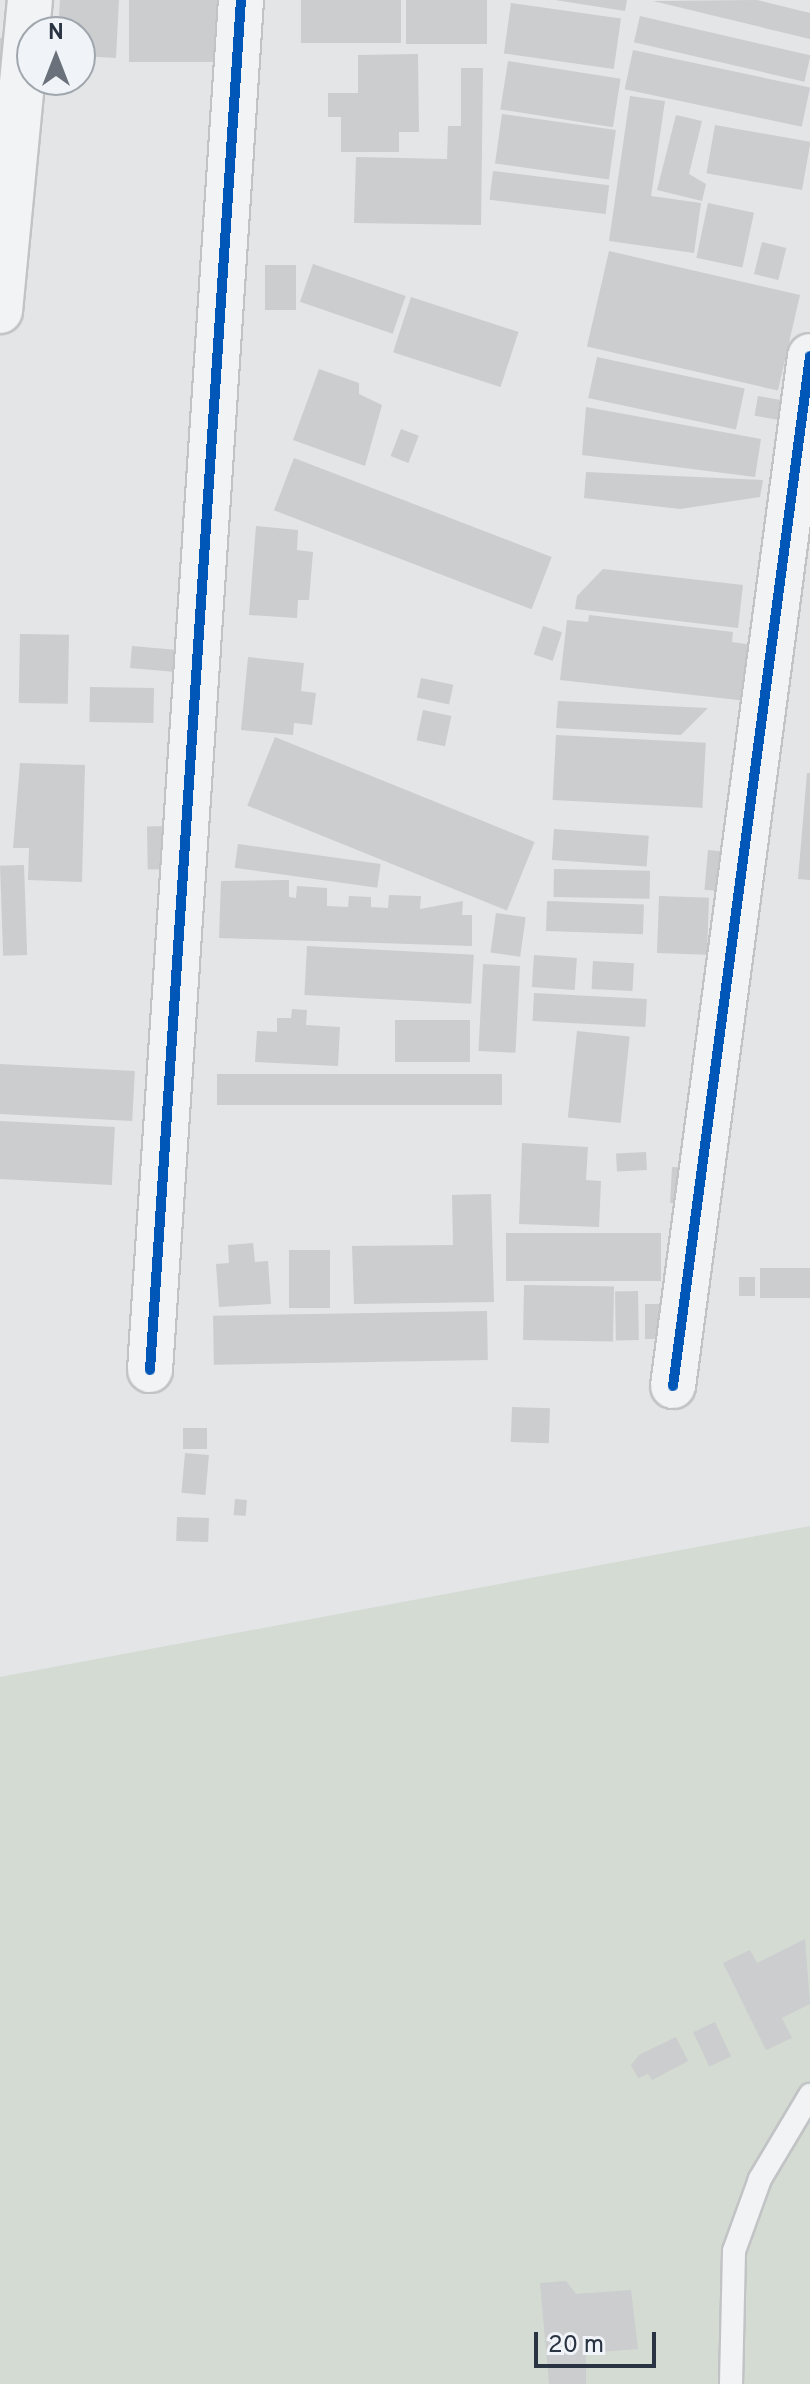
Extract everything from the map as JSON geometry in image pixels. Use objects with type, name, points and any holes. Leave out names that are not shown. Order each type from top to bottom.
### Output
[{"type":"street","points":[[0,311],[30,0]]},
{"type":"street","points":[[150,1370],[241,0]]},
{"type":"street","points":[[673,1386],[810,356]]},
{"type":"lane","points":[[731,2384],[734,2251],[760,2179],[810,2095]]},
{"type":"shaded area","points":[[810,1526],[810,2384],[0,2384],[0,1677]]},
{"type":"building","points":[[60,0],[119,0],[116,58],[96,57],[96,16],[59,16]]},
{"type":"building","points":[[129,0],[232,0],[232,62],[129,62]]},
{"type":"building","points":[[301,0],[401,0],[401,43],[301,43]]},
{"type":"building","points":[[406,0],[487,0],[487,44],[406,44]]},
{"type":"building","points":[[555,0],[627,0],[625,11]]},
{"type":"building","points":[[757,0],[810,13],[810,39],[653,1]]},
{"type":"building","points":[[511,3],[621,18],[614,69],[504,54]]},
{"type":"building","points":[[640,16],[810,55],[804,82],[634,42]]},
{"type":"building","points":[[4,37],[11,76],[0,78],[0,38]]},
{"type":"building","points":[[633,50],[810,88],[802,127],[625,89]]},
{"type":"building","points":[[418,54],[419,132],[399,132],[399,152],[341,152],[341,117],[328,117],[328,93],[358,93],[358,55]]},
{"type":"building","points":[[508,61],[621,79],[613,127],[500,109]]},
{"type":"building","points":[[461,68],[483,68],[481,225],[354,223],[356,157],[447,159],[448,126],[461,126]]},
{"type":"building","points":[[630,96],[665,101],[651,196],[701,203],[694,253],[609,241]]},
{"type":"building","points":[[502,114],[616,130],[609,180],[495,164]]},
{"type":"building","points":[[676,115],[702,121],[689,174],[706,184],[702,201],[657,190]]},
{"type":"building","points":[[715,125],[810,142],[802,190],[706,173]]},
{"type":"building","points":[[493,171],[609,185],[606,214],[489,200]]},
{"type":"building","points":[[708,203],[754,213],[742,268],[696,258]]},
{"type":"building","points":[[762,242],[786,248],[778,280],[754,274]]},
{"type":"building","points":[[609,251],[800,295],[778,391],[587,346]]},
{"type":"building","points":[[313,264],[406,296],[393,334],[300,302]]},
{"type":"building","points":[[265,265],[296,265],[296,310],[265,310]]},
{"type":"building","points":[[411,297],[518,332],[501,387],[393,352]]},
{"type":"building","points":[[597,357],[745,388],[736,429],[588,398]]},
{"type":"building","points":[[319,369],[359,383],[359,394],[382,405],[365,466],[293,440]]},
{"type":"building","points":[[758,396],[787,401],[783,421],[755,416]]},
{"type":"building","points":[[586,407],[761,439],[755,477],[582,455]]},
{"type":"building","points":[[401,429],[419,436],[408,463],[391,456]]},
{"type":"building","points":[[294,458],[552,557],[532,609],[274,510]]},
{"type":"building","points":[[586,472],[763,480],[760,497],[680,509],[584,498]]},
{"type":"building","points":[[256,526],[298,530],[297,550],[313,552],[309,600],[298,600],[297,618],[249,615]]},
{"type":"building","points":[[603,569],[743,585],[738,628],[575,609],[577,596]]},
{"type":"building","points":[[589,615],[733,632],[732,642],[753,645],[747,701],[560,680],[567,620],[588,622]]},
{"type":"building","points":[[543,626],[562,632],[553,661],[534,655]]},
{"type":"building","points":[[20,634],[69,635],[68,704],[19,703]]},
{"type":"building","points":[[132,646],[178,650],[176,672],[130,668]]},
{"type":"building","points":[[248,657],[304,663],[301,691],[316,693],[312,725],[294,723],[293,735],[241,730]]},
{"type":"building","points":[[421,678],[453,685],[449,704],[417,698]]},
{"type":"building","points":[[90,687],[154,688],[153,723],[89,722]]},
{"type":"building","points":[[558,701],[708,708],[681,735],[556,728]]},
{"type":"building","points":[[423,710],[451,716],[445,746],[417,740]]},
{"type":"building","points":[[556,735],[706,743],[702,808],[553,800]]},
{"type":"building","points":[[275,737],[535,842],[507,911],[247,806]]},
{"type":"building","points":[[20,763],[85,765],[82,882],[28,880],[29,848],[13,848]]},
{"type":"building","points":[[807,773],[810,773],[810,880],[798,879]]},
{"type":"building","points":[[147,826],[171,826],[172,869],[148,869]]},
{"type":"building","points":[[554,829],[649,836],[647,867],[552,860]]},
{"type":"building","points":[[238,844],[381,864],[377,888],[235,868]]},
{"type":"building","points":[[708,850],[730,852],[726,892],[705,890]]},
{"type":"building","points":[[24,865],[27,955],[3,956],[0,866]]},
{"type":"building","points":[[554,869],[650,871],[649,899],[554,897]]},
{"type":"building","points":[[289,880],[289,897],[296,898],[297,886],[327,888],[327,906],[348,907],[349,896],[371,897],[371,907],[388,908],[389,895],[421,896],[420,909],[463,901],[462,915],[472,915],[472,946],[219,938],[221,881]]},
{"type":"building","points":[[659,896],[709,898],[707,955],[657,953]]},
{"type":"building","points":[[547,901],[644,904],[643,934],[546,931]]},
{"type":"building","points":[[496,913],[526,917],[520,957],[490,953]]},
{"type":"building","points":[[307,946],[474,955],[471,1004],[304,995]]},
{"type":"building","points":[[534,955],[577,958],[575,990],[532,987]]},
{"type":"building","points":[[593,961],[634,963],[632,991],[592,989]]},
{"type":"building","points":[[483,964],[520,966],[515,1053],[478,1051]]},
{"type":"building","points":[[534,993],[647,999],[645,1027],[533,1021]]},
{"type":"building","points":[[292,1009],[307,1010],[306,1025],[340,1027],[338,1066],[255,1062],[257,1031],[277,1032],[277,1018],[291,1018]]},
{"type":"building","points":[[395,1020],[470,1020],[470,1062],[395,1062]]},
{"type":"building","points":[[577,1031],[630,1037],[621,1123],[568,1118]]},
{"type":"building","points":[[0,1064],[135,1071],[132,1121],[0,1114]]},
{"type":"building","points":[[217,1074],[502,1074],[502,1105],[217,1105]]},
{"type":"building","points":[[0,1121],[115,1127],[112,1185],[0,1179]]},
{"type":"building","points":[[522,1143],[588,1147],[586,1180],[601,1181],[599,1227],[519,1224]]},
{"type":"building","points":[[646,1152],[647,1170],[617,1172],[616,1154]]},
{"type":"building","points":[[672,1167],[692,1168],[690,1204],[670,1203]]},
{"type":"building","points":[[491,1194],[494,1302],[354,1304],[352,1246],[453,1245],[452,1195]]},
{"type":"building","points":[[506,1233],[661,1233],[661,1281],[506,1281]]},
{"type":"building","points":[[253,1243],[255,1262],[268,1261],[271,1304],[219,1307],[216,1264],[229,1263],[228,1245]]},
{"type":"building","points":[[289,1250],[330,1250],[330,1308],[289,1308]]},
{"type":"building","points":[[760,1268],[810,1268],[810,1298],[760,1298]]},
{"type":"building","points":[[739,1277],[755,1277],[755,1296],[739,1296]]},
{"type":"building","points":[[524,1285],[614,1287],[613,1342],[523,1340]]},
{"type":"building","points":[[615,1291],[638,1291],[639,1340],[616,1340]]},
{"type":"building","points":[[645,1304],[664,1304],[664,1339],[645,1339]]},
{"type":"building","points":[[487,1311],[488,1360],[214,1365],[213,1316]]},
{"type":"building","points":[[512,1407],[550,1408],[549,1443],[511,1442]]},
{"type":"building","points":[[183,1428],[207,1428],[207,1449],[183,1449]]},
{"type":"building","points":[[185,1453],[209,1455],[205,1495],[182,1493]]},
{"type":"building","points":[[235,1499],[247,1500],[246,1516],[234,1515]]},
{"type":"building","points":[[177,1517],[209,1518],[208,1542],[176,1541]]},
{"type":"building","points":[[805,1939],[810,2004],[782,2018],[792,2038],[766,2050],[723,1963],[750,1950],[757,1963]]},
{"type":"building","points":[[715,2022],[731,2056],[709,2067],[693,2032]]},
{"type":"building","points":[[676,2037],[688,2061],[652,2080],[648,2074],[638,2078],[631,2065],[639,2055]]},
{"type":"building","points":[[566,2281],[576,2294],[631,2290],[638,2349],[586,2353],[586,2384],[549,2384],[540,2283]]},
{"type":"cycle path","points":[[150,1370],[241,0]]},
{"type":"cycle path","points":[[673,1386],[810,356]]}]
